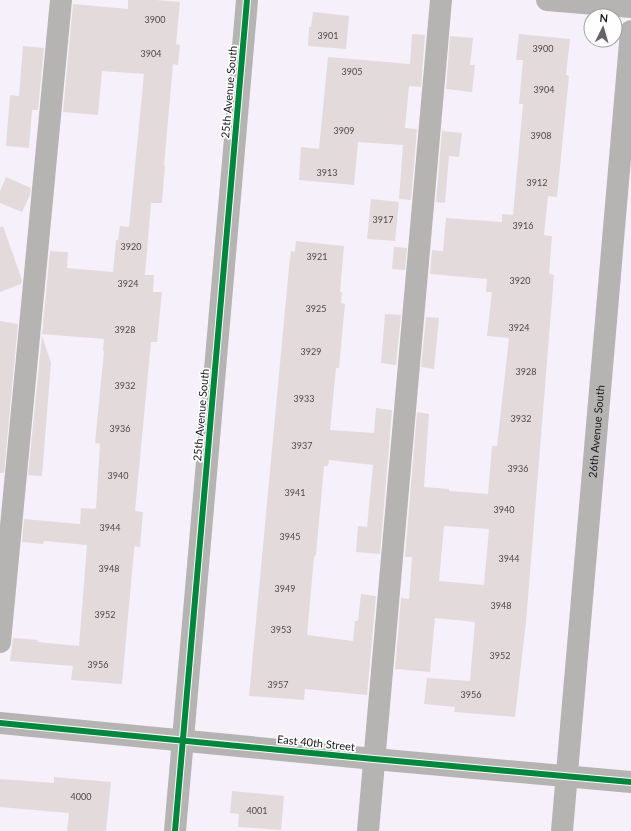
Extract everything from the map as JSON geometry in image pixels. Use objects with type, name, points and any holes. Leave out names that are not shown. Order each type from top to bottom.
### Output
[{"type":"street","points":[[0,642],[61,0]]},
{"type":"street","name":"25th Avenue South","points":[[175,831],[247,0]]},
{"type":"street","points":[[368,831],[441,0]]},
{"type":"street","points":[[547,0],[631,7]]},
{"type":"street","name":"26th Avenue South","points":[[562,831],[631,32]]},
{"type":"street","name":"East 40th Street","points":[[0,723],[631,782]]},
{"type":"building","points":[[128,0],[180,2],[176,44],[180,45],[178,65],[173,64],[162,203],[151,203],[145,275],[154,275],[153,292],[162,292],[157,342],[151,342],[135,511],[143,512],[140,547],[135,546],[134,550],[122,684],[71,680],[73,666],[10,661],[13,638],[79,646],[87,545],[44,541],[43,544],[22,542],[24,519],[80,524],[81,508],[96,508],[100,444],[95,443],[104,339],[42,334],[50,251],[68,252],[67,268],[113,272],[116,240],[118,240],[120,226],[129,227],[144,74],[102,71],[98,115],[63,112],[73,4],[128,9]]},
{"type":"building","points":[[313,12],[349,16],[346,49],[308,46],[309,27],[311,27]]},
{"type":"building","points":[[412,34],[425,35],[421,87],[409,86],[405,128],[417,129],[411,200],[399,199],[403,145],[358,142],[354,185],[299,180],[301,147],[319,149],[328,57],[410,64]]},
{"type":"building","points":[[519,34],[570,39],[566,75],[569,76],[557,197],[548,196],[544,235],[552,236],[549,274],[554,275],[526,622],[515,717],[454,712],[455,707],[424,704],[427,678],[470,681],[475,622],[435,618],[430,672],[395,669],[401,598],[409,599],[412,557],[405,557],[417,412],[429,414],[424,487],[449,489],[449,491],[488,494],[492,446],[497,446],[509,338],[487,336],[492,292],[486,292],[487,279],[430,274],[432,250],[443,251],[446,218],[502,222],[502,214],[513,215],[523,104],[519,104],[523,60],[516,60]],"holes":[[[444,526],[489,529],[484,585],[439,581]]]},
{"type":"building","points":[[450,36],[473,38],[470,65],[475,65],[472,92],[446,89]]},
{"type":"building","points":[[23,46],[44,48],[38,110],[32,110],[29,148],[6,146],[10,95],[19,96]]},
{"type":"building","points":[[442,131],[462,133],[459,157],[449,156],[445,203],[436,202]]},
{"type":"building","points":[[6,177],[31,188],[30,195],[22,212],[0,203],[0,191]]},
{"type":"building","points":[[371,199],[399,202],[395,241],[367,239]]},
{"type":"building","points":[[3,226],[22,280],[21,284],[0,292],[0,227]]},
{"type":"building","points":[[296,241],[344,246],[340,292],[342,292],[341,303],[345,304],[339,368],[336,368],[330,430],[374,433],[376,408],[392,410],[380,554],[356,552],[358,526],[367,527],[373,465],[329,460],[328,466],[324,466],[307,635],[353,641],[355,621],[358,621],[361,594],[376,596],[367,695],[305,689],[304,700],[249,696],[289,267],[291,251],[295,252]]},
{"type":"building","points":[[394,247],[407,248],[405,270],[392,269]]},
{"type":"building","points":[[385,314],[401,315],[396,365],[381,363]]},
{"type":"building","points":[[426,317],[439,318],[434,369],[421,367]]},
{"type":"building","points":[[0,321],[18,324],[4,473],[0,473]]},
{"type":"building","points":[[42,336],[51,363],[42,476],[28,475]]},
{"type":"building","points":[[54,777],[111,782],[106,831],[67,831],[69,813],[0,807],[0,779],[54,783]]},
{"type":"building","points":[[232,791],[284,796],[281,830],[238,827],[239,814],[230,813]]},
{"type":"cycle path","points":[[175,831],[247,0]]},
{"type":"cycle path","points":[[0,723],[631,782]]}]
